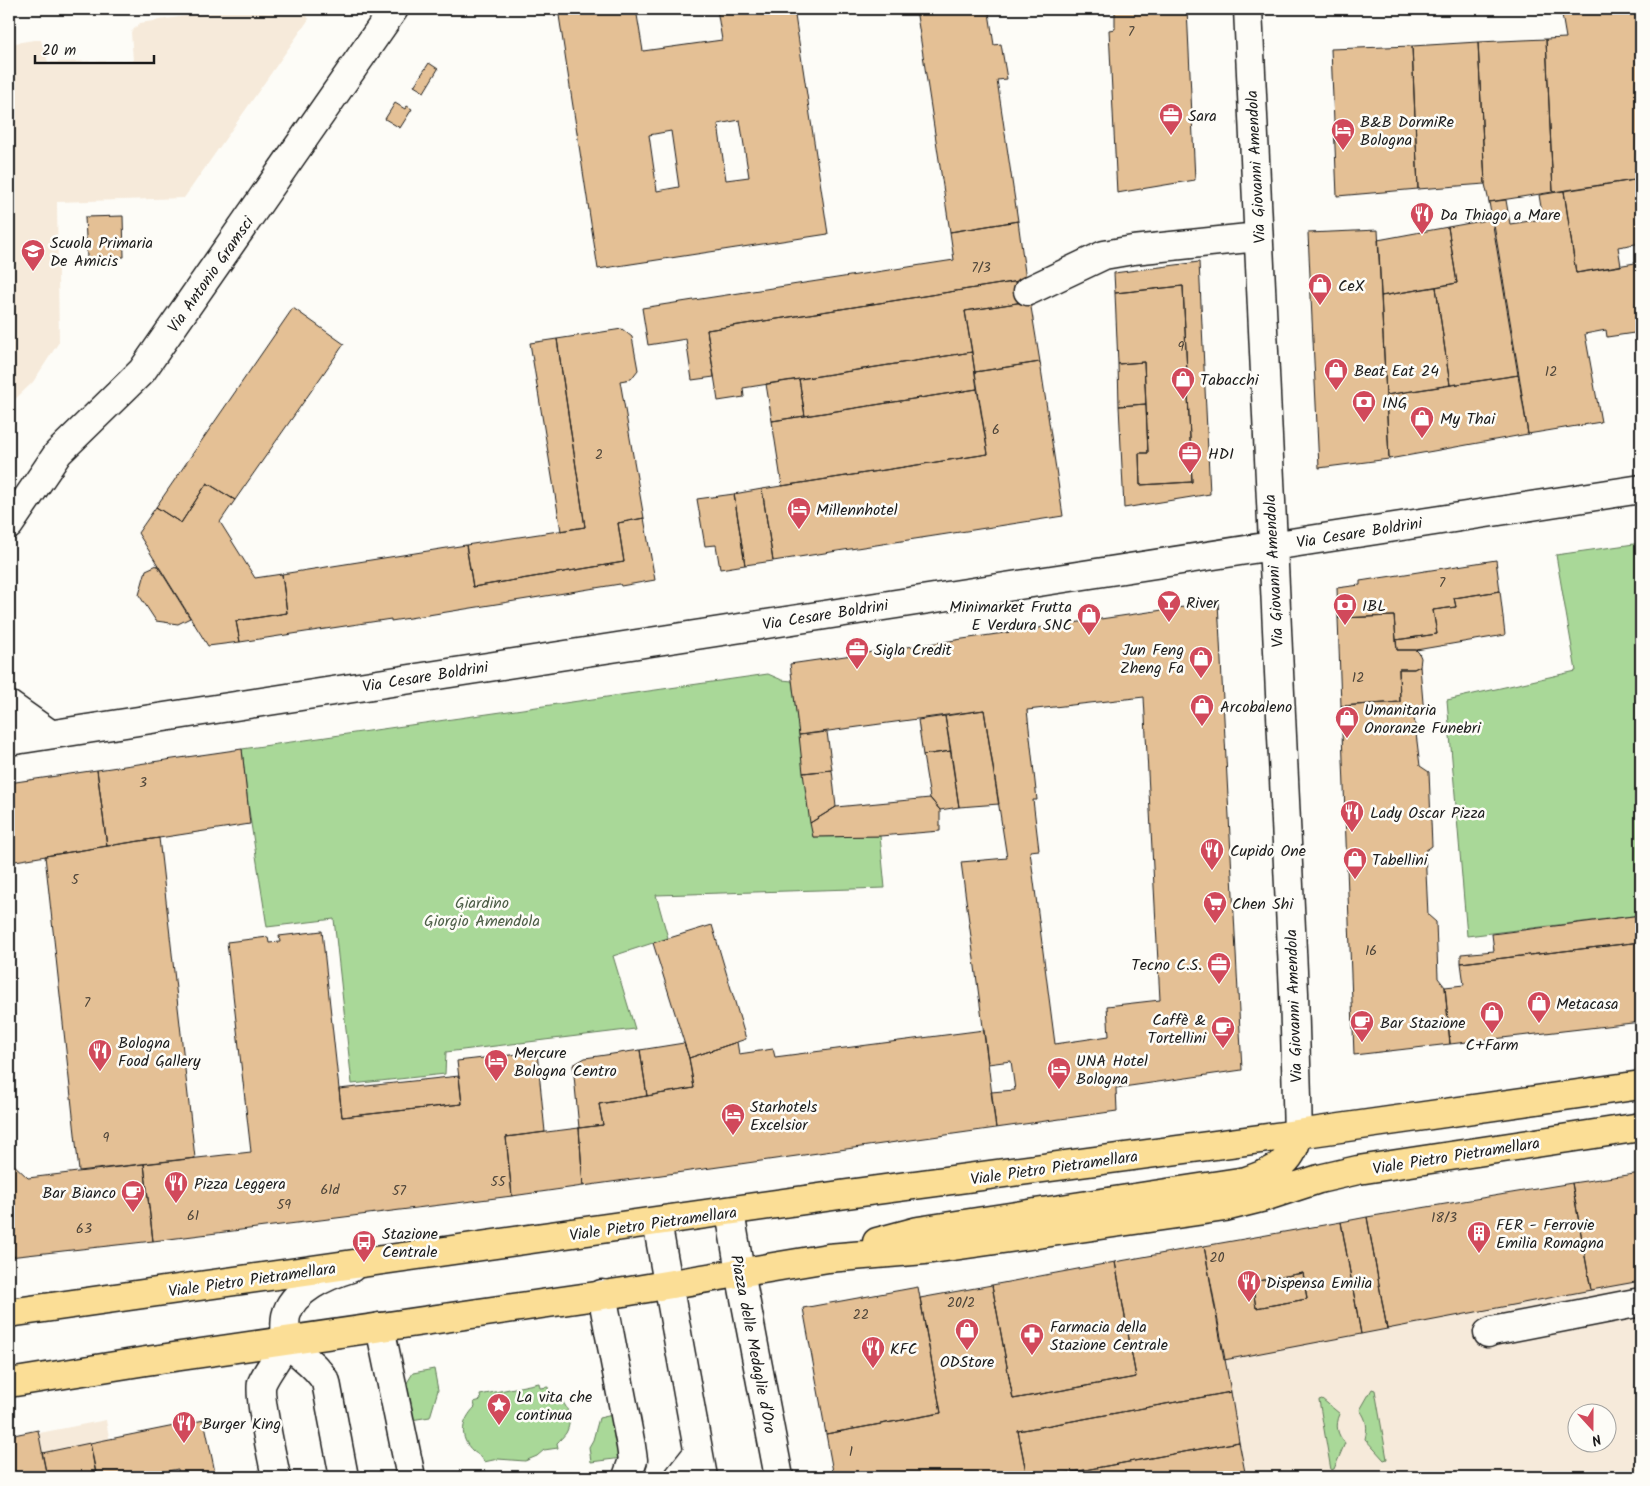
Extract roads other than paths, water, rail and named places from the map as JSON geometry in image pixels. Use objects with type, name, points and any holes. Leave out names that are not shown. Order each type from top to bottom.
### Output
[{"type":"main road","name":"Viale Pietro Pietramellara","points":[[9,1313],[856,1193],[1641,1086]]},
{"type":"main road","name":"Viale Pietro Pietramellara","points":[[9,1383],[285,1340],[668,1285],[828,1258],[925,1250],[1225,1207],[1261,1198],[1319,1179],[1358,1170],[1641,1127]]},
{"type":"main road","name":"Viale Pietro Pietramellara","points":[[828,1258],[902,1234],[918,1231],[1246,1181],[1272,1172],[1283,1164],[1292,1153],[1298,1134]]},
{"type":"street","name":"Via Antonio Gramsci","points":[[9,525],[58,453],[142,371],[394,9]]},
{"type":"street","name":"Via Giovanni Amendola","points":[[1248,9],[1294,993],[1298,1134]]},
{"type":"street","points":[[1028,291],[1104,256],[1133,250],[1258,237]]},
{"type":"street","name":"Via Cesare Boldrini","points":[[9,741],[1641,489]]},
{"type":"street","points":[[9,705],[50,734]]},
{"type":"street","name":"Piazza delle Medaglie d'Oro","points":[[730,1212],[779,1477]]},
{"type":"street","points":[[657,1222],[701,1465],[679,1477]]},
{"type":"street","points":[[276,1477],[262,1400],[262,1384],[285,1340],[286,1315],[298,1297],[326,1277],[364,1263]]},
{"type":"street","points":[[602,1294],[633,1460],[627,1477]]},
{"type":"street","points":[[1488,1333],[1641,1302]]},
{"type":"street","points":[[380,1327],[410,1477]]},
{"type":"street","points":[[285,1340],[292,1349],[319,1370],[326,1382],[344,1477]]},
{"type":"place","name":"Sara","points":[[1171,136]]},
{"type":"place","name":"B&B DormiRe Bologna","points":[[1343,151]]},
{"type":"place","name":"Da Thiago a Mare","points":[[1422,235]]},
{"type":"place","name":"Scuola Primaria De Amicis","points":[[33,272]]},
{"type":"place","name":"CeX","points":[[1320,306]]},
{"type":"place","name":"Beat Eat 24","points":[[1336,391]]},
{"type":"place","name":"Tabacchi","points":[[1183,400]]},
{"type":"place","name":"ING","points":[[1364,423]]},
{"type":"place","name":"My Thai","points":[[1422,439]]},
{"type":"place","name":"HDI","points":[[1190,474]]},
{"type":"place","name":"Millennhotel","points":[[799,530]]},
{"type":"place","name":"River","points":[[1169,623]]},
{"type":"place","name":"IBL","points":[[1345,626]]},
{"type":"place","name":"Minimarket Frutta E Verdura SNC","points":[[1089,636]]},
{"type":"place","name":"Sigla Credit","points":[[857,670]]},
{"type":"place","name":"Jun Feng Zheng Fa","points":[[1201,679]]},
{"type":"place","name":"Arcobaleno","points":[[1202,727]]},
{"type":"place","name":"Umanitaria Onoranze Funebri","points":[[1347,739]]},
{"type":"place","name":"Lady Oscar Pizza","points":[[1352,833]]},
{"type":"place","name":"Cupido One","points":[[1212,871]]},
{"type":"place","name":"Tabellini","points":[[1355,880]]},
{"type":"place","name":"Chen Shi","points":[[1215,924]]},
{"type":"place","name":"Tecno C.S.","points":[[1219,985]]},
{"type":"place","name":"Metacasa","points":[[1539,1024]]},
{"type":"place","name":"C+Farm","points":[[1492,1034]]},
{"type":"place","name":"Bar Stazione","points":[[1362,1043]]},
{"type":"place","name":"Caffè & Tortellini","points":[[1223,1049]]},
{"type":"place","name":"Bologna Food Gallery","points":[[100,1072]]},
{"type":"place","name":"Mercure Bologna Centro","points":[[496,1082]]},
{"type":"place","name":"UNA Hotel Bologna","points":[[1059,1090]]},
{"type":"place","name":"Starhotels Excelsior","points":[[733,1136]]},
{"type":"place","name":"Pizza Leggera","points":[[176,1204]]},
{"type":"place","name":"Bar Bianco","points":[[133,1213]]},
{"type":"place","name":"FER - Ferrovie Emilia Romagna","points":[[1479,1254]]},
{"type":"place","name":"Stazione Centrale","points":[[364,1263]]},
{"type":"place","name":"Dispensa Emilia","points":[[1249,1303]]},
{"type":"place","name":"ODStore","points":[[967,1351]]},
{"type":"place","name":"Farmacia della Stazione Centrale","points":[[1032,1356]]},
{"type":"place","name":"KFC","points":[[873,1369]]},
{"type":"place","name":"La vita che continua","points":[[499,1426]]},
{"type":"place","name":"Burger King","points":[[184,1444]]},
{"type":"park label","name":"Giardino Giorgio Amendola","points":[[482,911]]}]
